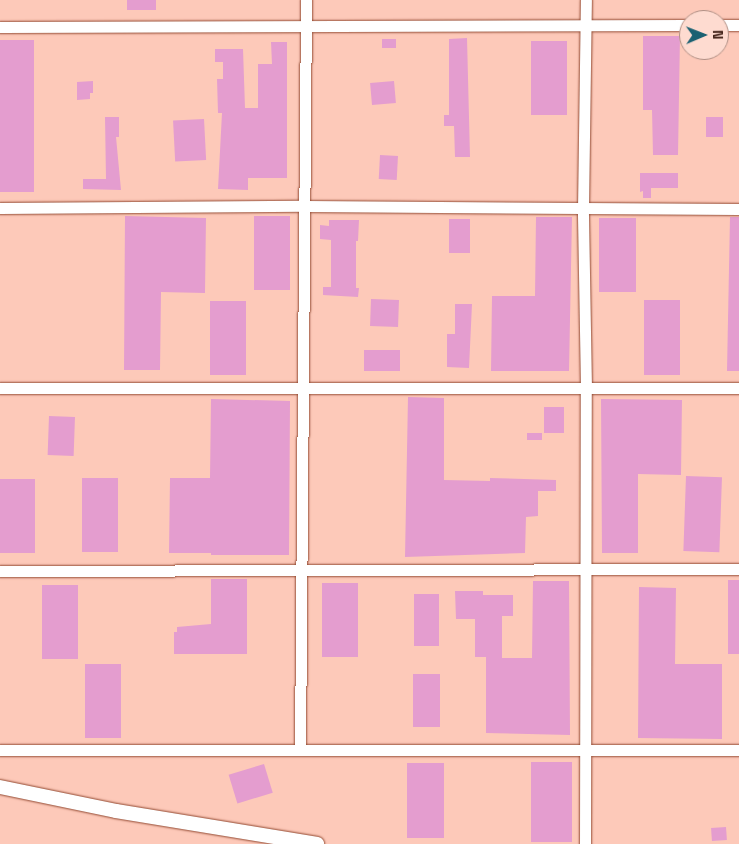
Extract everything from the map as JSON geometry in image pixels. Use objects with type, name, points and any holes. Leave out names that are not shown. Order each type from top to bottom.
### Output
[{"type":"street","points":[[300,750],[306,0]]},
{"type":"street","points":[[585,844],[586,388],[583,209],[586,0]]},
{"type":"street","points":[[0,27],[679,25]]},
{"type":"street","points":[[0,208],[305,206],[583,209],[739,208]]},
{"type":"street","points":[[0,388],[739,388]]},
{"type":"street","points":[[0,571],[739,569]]},
{"type":"street","points":[[0,750],[739,750]]},
{"type":"street","points":[[0,787],[116,812],[317,844]]},
{"type":"building","points":[[127,0],[156,0],[156,10],[127,10]]},
{"type":"building","points":[[643,36],[679,36],[678,155],[653,155],[652,110],[643,110]]},
{"type":"building","points":[[467,38],[470,157],[455,157],[454,126],[444,126],[444,115],[449,115],[449,39]]},
{"type":"building","points":[[382,39],[396,39],[396,48],[382,48]]},
{"type":"building","points":[[0,40],[34,40],[34,192],[0,192]]},
{"type":"building","points":[[531,41],[567,41],[567,115],[531,115]]},
{"type":"building","points":[[271,42],[287,42],[287,178],[248,178],[248,190],[218,189],[222,113],[218,113],[217,79],[223,79],[223,62],[215,62],[215,49],[243,49],[245,108],[258,108],[258,64],[272,64]]},
{"type":"building","points":[[93,81],[93,93],[90,93],[90,99],[77,100],[77,82]]},
{"type":"building","points":[[394,81],[396,103],[372,105],[370,83]]},
{"type":"building","points":[[105,117],[119,117],[119,137],[116,137],[121,190],[83,189],[83,179],[106,179]]},
{"type":"building","points":[[706,117],[723,117],[723,137],[706,137]]},
{"type":"building","points":[[204,119],[206,160],[175,162],[173,121]]},
{"type":"building","points":[[380,155],[398,156],[397,180],[379,179]]},
{"type":"building","points":[[640,173],[678,173],[678,188],[651,188],[651,198],[643,198],[643,191],[640,192]]},
{"type":"building","points":[[125,216],[206,218],[205,293],[161,292],[160,370],[124,370]]},
{"type":"building","points":[[254,216],[290,216],[290,290],[254,290]]},
{"type":"building","points":[[536,217],[572,217],[569,371],[491,371],[492,296],[535,296]]},
{"type":"building","points":[[730,217],[739,217],[739,371],[727,371]]},
{"type":"building","points":[[599,218],[636,218],[636,292],[599,292]]},
{"type":"building","points":[[449,219],[470,219],[470,253],[449,253]]},
{"type":"building","points":[[329,220],[359,220],[358,241],[356,241],[356,288],[359,288],[358,297],[323,295],[323,287],[331,287],[331,240],[320,239],[320,225],[329,226]]},
{"type":"building","points":[[371,299],[399,300],[398,327],[370,326]]},
{"type":"building","points":[[644,300],[680,300],[680,375],[644,375]]},
{"type":"building","points":[[210,301],[246,301],[246,375],[210,375]]},
{"type":"building","points":[[455,304],[472,304],[469,368],[447,367],[447,334],[455,334]]},
{"type":"building","points":[[364,350],[400,350],[400,371],[364,371]]},
{"type":"building","points":[[408,397],[444,398],[444,480],[490,481],[490,478],[556,480],[556,491],[538,491],[538,516],[526,517],[525,553],[405,557]]},
{"type":"building","points":[[211,399],[290,401],[289,555],[169,553],[170,478],[210,478]]},
{"type":"building","points":[[601,399],[682,400],[681,475],[638,474],[638,553],[602,553]]},
{"type":"building","points":[[544,407],[564,407],[564,433],[544,433]]},
{"type":"building","points":[[49,416],[75,417],[74,456],[48,455]]},
{"type":"building","points":[[527,433],[542,433],[542,440],[527,440]]},
{"type":"building","points":[[686,476],[722,477],[719,552],[683,551]]},
{"type":"building","points":[[82,478],[118,478],[118,552],[82,552]]},
{"type":"building","points":[[0,479],[35,479],[35,553],[0,553]]},
{"type":"building","points":[[211,579],[247,579],[247,654],[174,654],[174,632],[177,632],[177,627],[211,624]]},
{"type":"building","points":[[728,580],[739,580],[739,654],[728,654]]},
{"type":"building","points":[[533,581],[569,581],[570,735],[486,733],[486,657],[475,657],[475,619],[456,619],[455,591],[483,591],[483,595],[513,595],[513,616],[502,616],[502,658],[532,658]]},
{"type":"building","points":[[322,583],[358,583],[358,657],[322,657]]},
{"type":"building","points":[[42,585],[78,585],[78,659],[42,659]]},
{"type":"building","points":[[639,587],[676,588],[675,664],[722,664],[722,739],[638,738]]},
{"type":"building","points":[[414,594],[439,594],[439,646],[414,646]]},
{"type":"building","points":[[85,664],[121,664],[121,738],[85,738]]},
{"type":"building","points":[[413,674],[440,674],[440,727],[413,727]]},
{"type":"building","points":[[531,762],[572,762],[572,842],[531,842]]},
{"type":"building","points":[[407,763],[444,763],[444,838],[407,838]]},
{"type":"building","points":[[264,764],[273,793],[237,804],[229,775]]},
{"type":"building","points":[[726,827],[727,840],[712,841],[711,828]]}]
